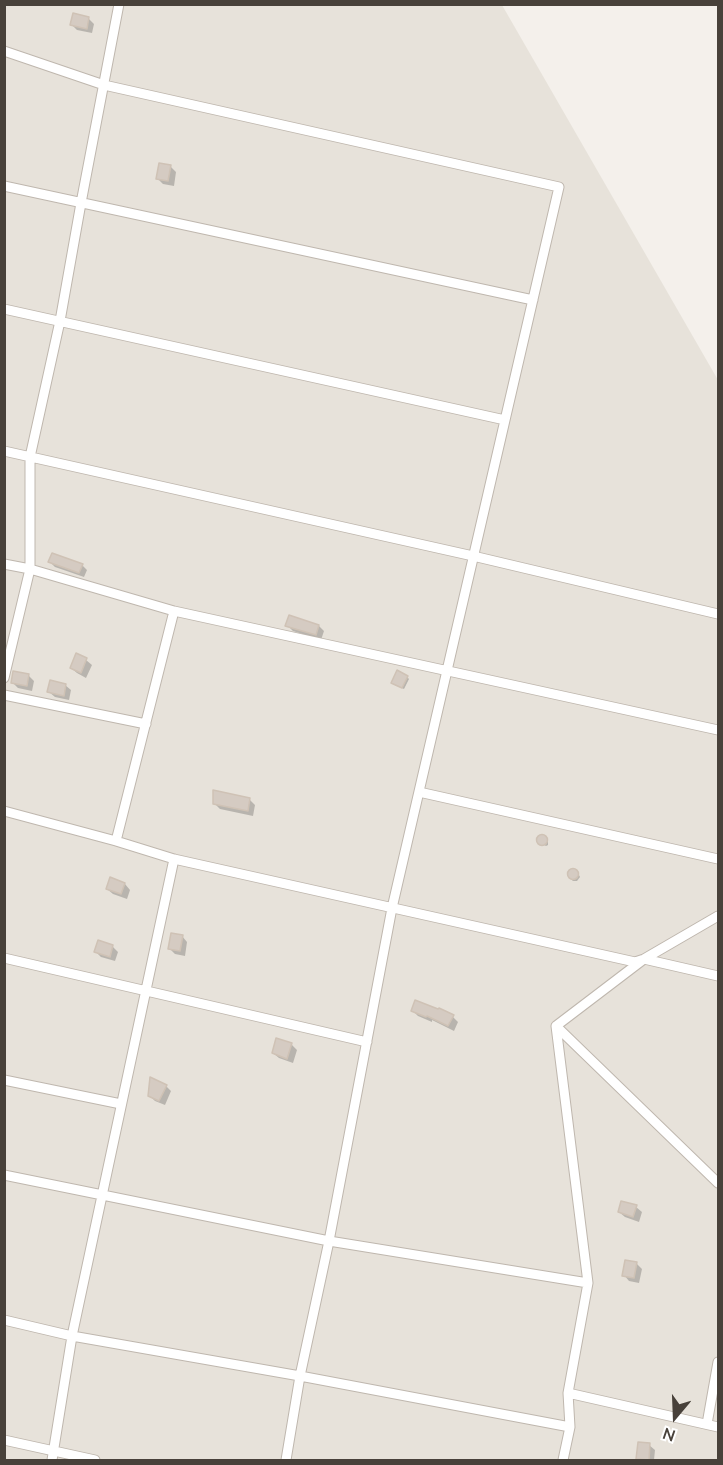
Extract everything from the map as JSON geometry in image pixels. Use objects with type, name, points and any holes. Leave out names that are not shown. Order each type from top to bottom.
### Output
[{"type":"street","points":[[4,678],[30,569],[30,457],[60,321],[119,4]]},
{"type":"street","points":[[4,51],[104,85],[559,187],[392,908],[329,1241],[300,1376],[286,1461]]},
{"type":"street","points":[[4,186],[533,300]]},
{"type":"street","points":[[4,309],[505,420]]},
{"type":"street","points":[[4,451],[473,556],[718,614]]},
{"type":"street","points":[[4,564],[30,569],[174,611],[718,730]]},
{"type":"street","points":[[116,841],[174,611]]},
{"type":"street","points":[[4,695],[146,724]]},
{"type":"street","points":[[419,792],[718,859]]},
{"type":"street","points":[[4,811],[174,859],[635,962],[644,959],[718,976]]},
{"type":"street","points":[[52,1456],[72,1336],[174,859]]},
{"type":"street","points":[[556,1026],[644,959],[718,916]]},
{"type":"street","points":[[4,958],[367,1042]]},
{"type":"street","points":[[556,1026],[718,1183]]},
{"type":"street","points":[[556,1026],[588,1283],[568,1393],[570,1427],[563,1461]]},
{"type":"street","points":[[4,1080],[121,1104]]},
{"type":"street","points":[[4,1175],[329,1241],[588,1283]]},
{"type":"street","points":[[4,1320],[72,1336],[570,1427]]},
{"type":"street","points":[[707,1424],[718,1362]]},
{"type":"street","points":[[568,1393],[718,1427]]},
{"type":"street","points":[[4,1440],[52,1456],[95,1461]]},
{"type":"shaded area","points":[[5,5],[502,5],[718,380],[718,1460],[5,1460]]},
{"type":"building","points":[[73,13],[89,17],[87,29],[70,25]]},
{"type":"building","points":[[159,163],[171,165],[168,181],[156,179]]},
{"type":"building","points":[[52,553],[83,564],[79,573],[48,562]]},
{"type":"building","points":[[289,615],[319,625],[316,635],[285,626]]},
{"type":"building","points":[[76,653],[87,658],[81,673],[70,668]]},
{"type":"building","points":[[397,670],[408,676],[402,688],[391,683]]},
{"type":"building","points":[[13,671],[29,674],[27,686],[11,683]]},
{"type":"building","points":[[50,680],[66,684],[64,696],[47,692]]},
{"type":"building","points":[[213,790],[250,798],[248,811],[213,804]]},
{"type":"building","points":[[542,835],[546,836],[546,844],[542,845],[538,844],[537,840],[538,836]]},
{"type":"building","points":[[573,868],[579,874],[573,880],[567,874]]},
{"type":"building","points":[[110,877],[125,883],[121,894],[106,889]]},
{"type":"building","points":[[171,933],[183,935],[180,951],[168,949]]},
{"type":"building","points":[[98,940],[113,945],[110,957],[94,952]]},
{"type":"building","points":[[415,1000],[454,1015],[448,1026],[411,1011]]},
{"type":"building","points":[[276,1038],[292,1043],[287,1059],[272,1053]]},
{"type":"building","points":[[150,1077],[167,1085],[159,1101],[148,1096]]},
{"type":"building","points":[[621,1201],[637,1205],[633,1217],[618,1212]]},
{"type":"building","points":[[625,1260],[637,1262],[634,1278],[622,1276]]},
{"type":"building","points":[[638,1442],[650,1443],[649,1460],[636,1459]]}]
